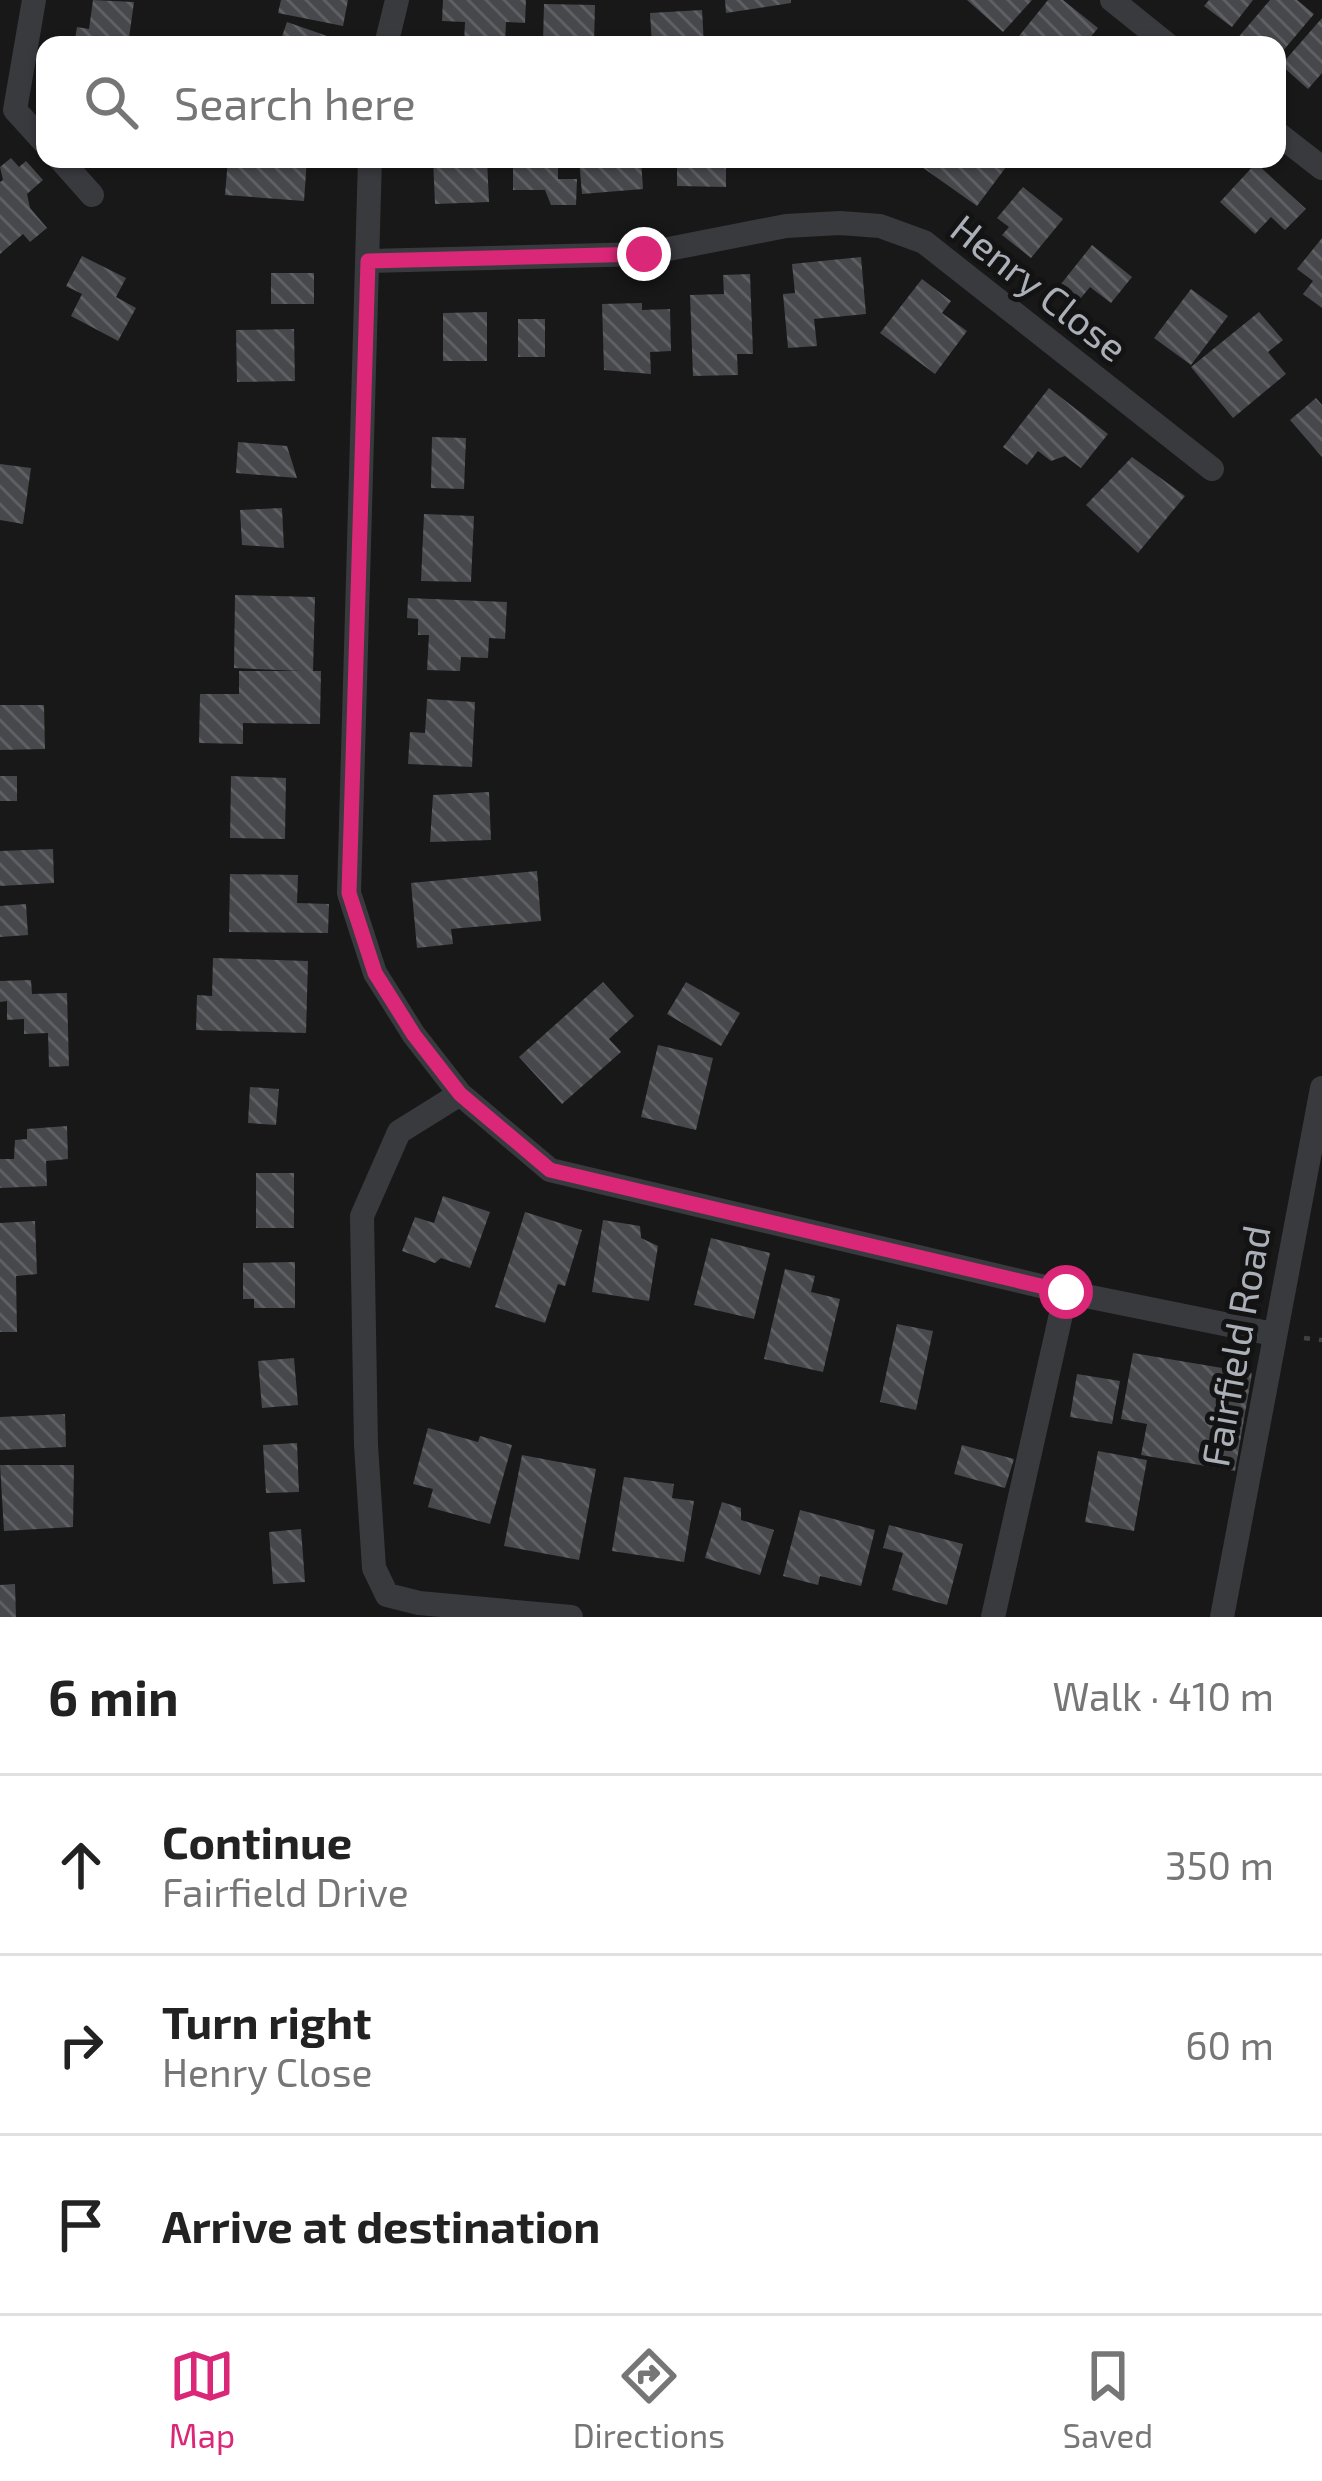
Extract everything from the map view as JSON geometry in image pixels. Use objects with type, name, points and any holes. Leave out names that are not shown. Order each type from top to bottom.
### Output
[{"type":"street","points":[[34,0],[15,110],[36,133]]},
{"type":"street","points":[[388,36],[398,0]]},
{"type":"street","points":[[1112,0],[1157,36]]},
{"type":"street","points":[[1286,141],[1318,166]]},
{"type":"street","points":[[68,168],[92,195]]},
{"type":"street","points":[[370,168],[349,893],[375,973],[414,1035],[460,1094],[550,1170],[1066,1292],[1273,1334]]},
{"type":"street","name":"Henry Close","points":[[368,261],[644,254],[786,226],[880,226],[924,242],[1212,469]]},
{"type":"street","name":"Fairfield Road","points":[[1222,1617],[1322,1088]]},
{"type":"street","points":[[460,1094],[399,1132],[362,1216],[374,1568],[387,1595],[418,1604],[571,1617]]},
{"type":"street","points":[[993,1617],[1066,1292]]},
{"type":"building","points":[[93,0],[134,2],[129,36],[76,36],[77,27],[89,29]]},
{"type":"building","points":[[281,0],[348,0],[343,26],[278,13]]},
{"type":"building","points":[[443,0],[526,0],[525,23],[506,22],[505,36],[464,36],[465,22],[442,21]]},
{"type":"building","points":[[725,0],[791,0],[791,3],[726,13]]},
{"type":"building","points":[[967,0],[1032,0],[1003,32]]},
{"type":"building","points":[[1048,0],[1063,0],[1098,28],[1091,36],[1019,36]]},
{"type":"building","points":[[1209,0],[1253,0],[1232,27],[1204,6]]},
{"type":"building","points":[[1270,0],[1297,0],[1314,14],[1286,47],[1286,36],[1239,36]]},
{"type":"building","points":[[544,4],[595,5],[594,36],[543,36]]},
{"type":"building","points":[[702,10],[703,36],[651,36],[650,13]]},
{"type":"building","points":[[1322,18],[1322,73],[1308,89],[1286,69],[1286,59]]},
{"type":"building","points":[[287,22],[327,36],[282,36]]},
{"type":"building","points":[[11,158],[19,167],[26,161],[43,180],[27,194],[30,208],[47,228],[30,242],[23,234],[0,254],[0,167]]},
{"type":"building","points":[[227,168],[306,168],[304,201],[225,195]]},
{"type":"building","points":[[433,168],[487,168],[489,202],[435,204]]},
{"type":"building","points":[[513,168],[558,168],[558,179],[577,179],[576,205],[551,205],[545,190],[513,190]]},
{"type":"building","points":[[580,168],[642,168],[643,189],[582,194]]},
{"type":"building","points":[[677,168],[726,168],[726,187],[677,186]]},
{"type":"building","points":[[923,168],[1005,168],[977,206]]},
{"type":"building","points":[[1251,168],[1261,168],[1306,209],[1285,230],[1271,217],[1255,234],[1220,202]]},
{"type":"building","points":[[1023,187],[1063,219],[1031,258],[1002,235],[1009,227],[997,218]]},
{"type":"building","points":[[1322,238],[1322,308],[1303,294],[1313,281],[1297,269]]},
{"type":"building","points":[[1092,245],[1132,277],[1111,303],[1090,287],[1080,299],[1061,284]]},
{"type":"building","points":[[82,256],[126,278],[116,297],[136,308],[118,341],[71,316],[82,294],[66,286]]},
{"type":"building","points":[[861,257],[866,314],[814,319],[817,346],[788,348],[783,294],[795,293],[792,264]]},
{"type":"building","points":[[271,273],[314,273],[314,304],[271,304]]},
{"type":"building","points":[[750,274],[753,354],[737,354],[738,375],[693,376],[690,295],[724,294],[723,275]]},
{"type":"building","points":[[922,279],[951,301],[942,313],[967,331],[935,374],[880,333]]},
{"type":"building","points":[[1191,289],[1228,316],[1191,365],[1154,338]]},
{"type":"building","points":[[642,303],[642,310],[670,309],[671,351],[650,352],[651,374],[604,370],[602,304]]},
{"type":"building","points":[[487,312],[487,361],[443,361],[443,313]]},
{"type":"building","points":[[1259,312],[1283,340],[1268,352],[1286,374],[1233,418],[1191,367]]},
{"type":"building","points":[[518,319],[545,319],[545,357],[518,357]]},
{"type":"building","points":[[294,329],[295,381],[237,382],[236,330]]},
{"type":"building","points":[[1049,388],[1108,434],[1081,468],[1065,456],[1051,461],[1038,451],[1027,465],[1003,447]]},
{"type":"building","points":[[1316,398],[1322,405],[1322,457],[1290,420]]},
{"type":"building","points":[[432,437],[466,438],[464,489],[431,488]]},
{"type":"building","points":[[238,442],[287,446],[297,478],[236,473]]},
{"type":"building","points":[[1132,457],[1185,496],[1138,553],[1086,505]]},
{"type":"building","points":[[0,464],[31,468],[23,524],[0,520]]},
{"type":"building","points":[[282,508],[284,548],[242,545],[240,510]]},
{"type":"building","points":[[424,514],[474,516],[471,582],[421,581]]},
{"type":"building","points":[[235,595],[315,597],[313,671],[321,671],[320,724],[243,723],[243,744],[199,743],[200,694],[239,694],[239,671],[302,671],[234,668]]},
{"type":"building","points":[[408,598],[507,602],[505,639],[489,638],[488,658],[461,657],[460,671],[427,670],[429,635],[418,635],[418,619],[407,618]]},
{"type":"building","points":[[427,699],[475,702],[472,767],[408,764],[410,732],[425,733]]},
{"type":"building","points":[[0,705],[44,705],[45,749],[0,750]]},
{"type":"building","points":[[0,776],[17,776],[17,801],[0,801]]},
{"type":"building","points":[[231,776],[286,778],[285,839],[230,838]]},
{"type":"building","points":[[489,792],[491,840],[430,842],[433,795]]},
{"type":"building","points":[[53,849],[54,883],[0,886],[0,851]]},
{"type":"building","points":[[537,871],[541,921],[451,929],[453,944],[417,948],[411,883]]},
{"type":"building","points":[[230,874],[298,875],[297,903],[329,904],[328,933],[229,932]]},
{"type":"building","points":[[26,904],[28,935],[0,937],[0,906]]},
{"type":"building","points":[[213,958],[308,961],[306,1033],[196,1030],[197,995],[212,996]]},
{"type":"building","points":[[31,980],[32,994],[67,993],[69,1066],[49,1067],[48,1033],[24,1034],[24,1019],[7,1020],[7,1001],[0,1002],[0,981]]},
{"type":"building","points":[[603,982],[634,1016],[609,1039],[621,1052],[562,1104],[519,1057]]},
{"type":"building","points":[[686,982],[740,1013],[721,1046],[667,1014]]},
{"type":"building","points":[[658,1045],[713,1058],[696,1130],[641,1117]]},
{"type":"building","points":[[250,1087],[279,1089],[276,1125],[248,1123]]},
{"type":"building","points":[[67,1126],[68,1159],[46,1161],[47,1186],[0,1188],[0,1159],[14,1159],[15,1140],[27,1139],[27,1129]]},
{"type":"building","points":[[256,1173],[294,1173],[294,1228],[256,1228]]},
{"type":"building","points":[[443,1196],[490,1212],[470,1268],[441,1258],[435,1263],[402,1251],[415,1217],[434,1223]]},
{"type":"building","points":[[525,1212],[582,1230],[565,1286],[558,1284],[545,1323],[495,1307]]},
{"type":"building","points":[[603,1220],[640,1226],[641,1238],[658,1246],[649,1301],[592,1292]]},
{"type":"building","points":[[35,1221],[37,1274],[16,1276],[17,1332],[0,1332],[0,1223]]},
{"type":"building","points":[[711,1238],[770,1253],[754,1319],[694,1305]]},
{"type":"building","points":[[295,1262],[295,1308],[254,1308],[254,1299],[243,1299],[243,1263]]},
{"type":"building","points":[[785,1269],[815,1276],[811,1292],[840,1299],[823,1372],[764,1359]]},
{"type":"building","points":[[897,1324],[933,1331],[916,1410],[880,1402]]},
{"type":"building","points":[[1133,1353],[1252,1373],[1235,1471],[1141,1455],[1147,1424],[1121,1419]]},
{"type":"building","points":[[294,1358],[298,1405],[262,1408],[258,1361]]},
{"type":"building","points":[[1077,1374],[1120,1381],[1112,1424],[1070,1417]]},
{"type":"building","points":[[65,1414],[66,1447],[0,1450],[0,1417]]},
{"type":"building","points":[[428,1428],[478,1442],[480,1436],[512,1445],[490,1524],[428,1507],[433,1489],[413,1484]]},
{"type":"building","points":[[297,1443],[299,1492],[266,1493],[263,1445]]},
{"type":"building","points":[[962,1445],[1014,1459],[1005,1488],[954,1474]]},
{"type":"building","points":[[1098,1451],[1147,1460],[1134,1531],[1085,1522]]},
{"type":"building","points":[[522,1455],[596,1469],[579,1560],[504,1546]]},
{"type":"building","points":[[0,1465],[74,1465],[73,1527],[4,1531]]},
{"type":"building","points":[[624,1477],[674,1484],[672,1498],[694,1501],[684,1562],[612,1551]]},
{"type":"building","points":[[722,1502],[741,1508],[741,1520],[774,1530],[760,1575],[705,1558]]},
{"type":"building","points":[[800,1510],[875,1530],[861,1586],[820,1576],[818,1585],[783,1576]]},
{"type":"building","points":[[889,1525],[963,1544],[947,1605],[892,1590],[903,1553],[883,1548]]},
{"type":"building","points":[[301,1529],[305,1582],[273,1584],[269,1532]]},
{"type":"building","points":[[15,1584],[16,1617],[0,1617],[0,1585]]},
{"type":"route","points":[[644,254],[368,261],[349,893],[375,973],[414,1035],[460,1094],[550,1170],[1066,1292]]}]
